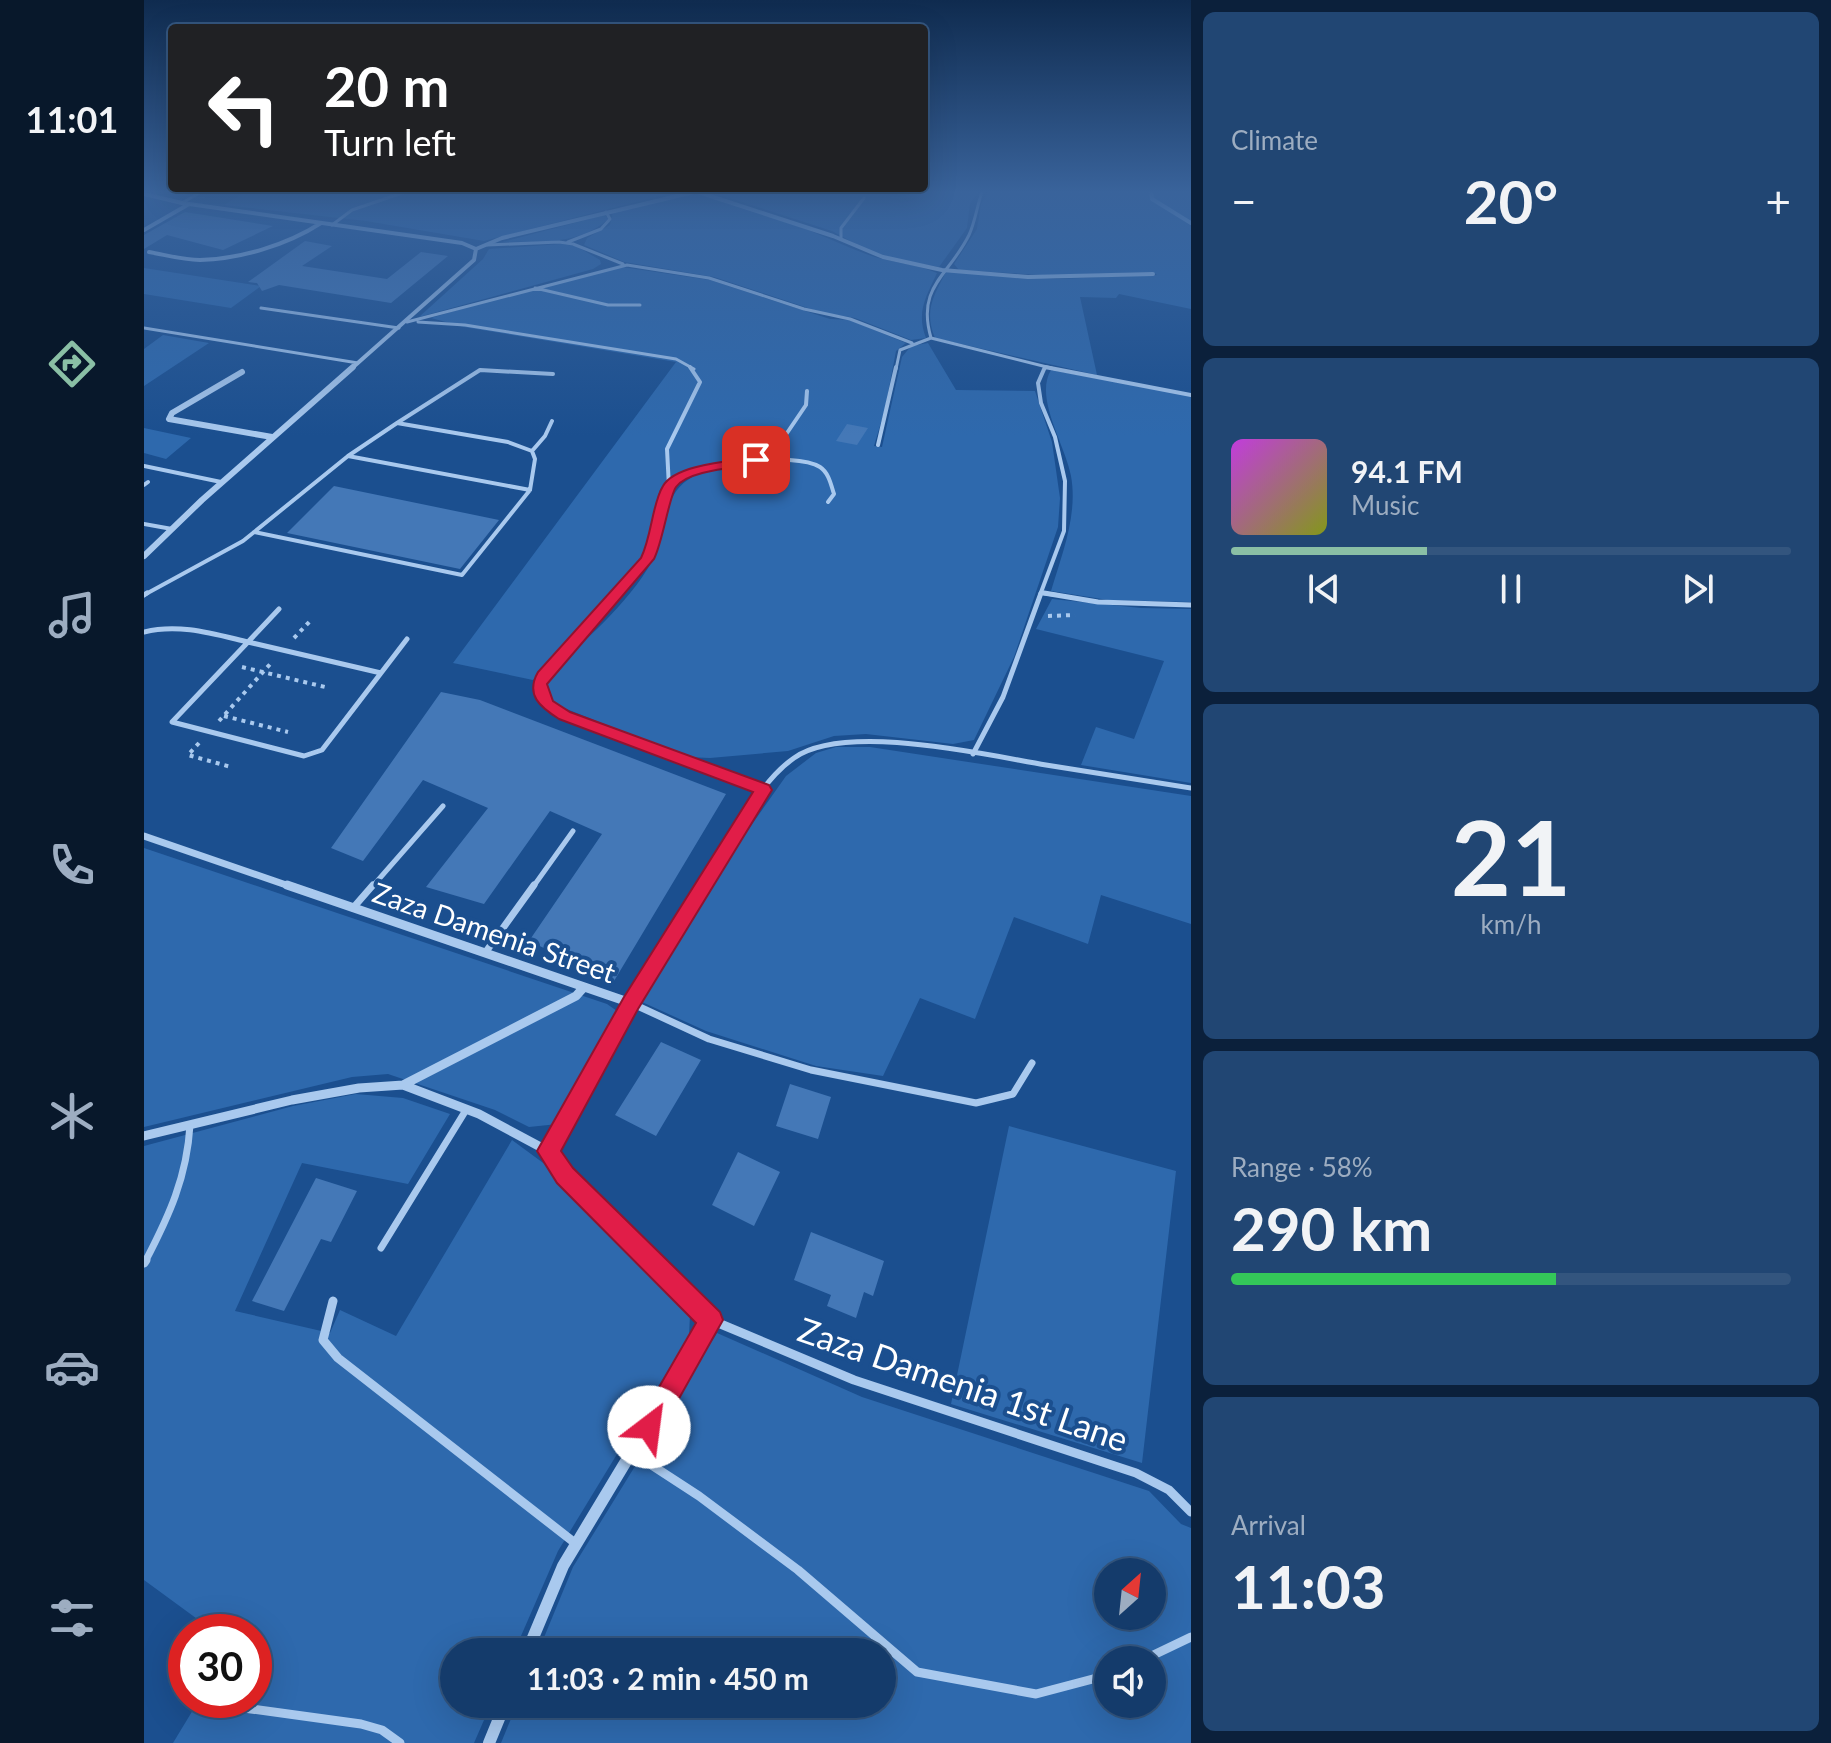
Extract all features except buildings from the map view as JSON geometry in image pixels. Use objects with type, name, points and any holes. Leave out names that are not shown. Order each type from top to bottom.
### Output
[{"type":"street","points":[[144,556],[221,482],[460,273]]},
{"type":"street","points":[[983,273],[1028,277],[1153,274]]},
{"type":"street","points":[[242,372],[172,413],[169,419],[272,437]]},
{"type":"street","name":"Zaza Damenia Street","points":[[144,836],[631,1003]]},
{"type":"street","points":[[144,1136],[292,1100],[359,1088],[403,1085],[576,996],[584,987]]},
{"type":"street","points":[[548,1151],[631,1003]]},
{"type":"street","points":[[403,1085],[466,1110],[548,1151],[565,1175],[711,1320],[563,1566],[533,1638]]},
{"type":"street","points":[[489,1743],[499,1718]]},
{"type":"lane","points":[[407,322],[592,273]]},
{"type":"lane","points":[[680,273],[709,278],[804,309],[850,319],[912,343]]},
{"type":"lane","points":[[931,338],[925,324],[924,306],[940,273]]},
{"type":"lane","points":[[531,288],[608,305],[640,305]]},
{"type":"lane","points":[[261,308],[399,328]]},
{"type":"lane","points":[[407,322],[465,325],[676,359],[694,369],[700,382],[667,449],[669,487],[656,541],[647,559],[544,675],[540,684],[541,695],[547,705],[565,715],[763,790]]},
{"type":"lane","points":[[144,328],[358,363]]},
{"type":"lane","points":[[878,445],[900,350],[931,338],[1045,367],[1191,395]]},
{"type":"lane","points":[[973,754],[1003,697],[1064,531],[1065,481],[1055,437],[1041,403],[1038,383],[1045,367]]},
{"type":"lane","points":[[144,595],[254,532],[348,456],[480,370],[553,374]]},
{"type":"lane","points":[[768,461],[806,405],[807,391]]},
{"type":"lane","points":[[532,451],[545,436],[552,421]]},
{"type":"lane","points":[[254,532],[462,575],[530,490],[535,459],[532,451],[508,442],[397,423]]},
{"type":"lane","points":[[348,456],[530,490]]},
{"type":"lane","points":[[669,487],[679,478],[700,470],[768,461],[812,462],[827,474],[834,494],[828,502]]},
{"type":"lane","points":[[144,466],[221,482]]},
{"type":"lane","points":[[144,524],[172,529]]},
{"type":"lane","points":[[1041,593],[1098,602],[1191,605]]},
{"type":"lane","points":[[279,609],[172,722],[304,756],[313,755],[322,750],[407,639]]},
{"type":"lane","points":[[144,632],[163,627],[202,631],[381,673]]},
{"type":"lane","name":"Zaza Damenia Street","points":[[631,1003],[763,790],[781,767],[802,752],[837,742],[865,741],[973,754],[1191,788]]},
{"type":"lane","points":[[353,908],[443,806]]},
{"type":"lane","points":[[485,953],[573,831]]},
{"type":"lane","points":[[631,1003],[709,1039],[811,1070],[949,1099],[976,1103],[1013,1094],[1032,1063]]},
{"type":"lane","points":[[381,1248],[466,1110]]},
{"type":"lane","points":[[144,1263],[181,1194],[189,1159],[190,1125]]},
{"type":"lane","points":[[333,1301],[323,1340],[338,1358],[577,1544]]},
{"type":"lane","name":"Zaza Damenia 1st Lane","points":[[711,1320],[854,1380],[1136,1473],[1169,1490],[1191,1512]]},
{"type":"lane","points":[[633,1453],[699,1496],[798,1570],[917,1672],[1036,1694],[1094,1679]]},
{"type":"lane","points":[[1166,1649],[1191,1637]]},
{"type":"lane","points":[[272,1712],[361,1724],[382,1730],[400,1743]]},
{"type":"path","points":[[231,767],[188,755],[312,619]]},
{"type":"path","points":[[228,663],[325,687]]},
{"type":"path","points":[[224,716],[288,732]]},
{"type":"shaded area","points":[[144,273],[179,273],[261,286],[231,308],[144,294]]},
{"type":"shaded area","points":[[467,273],[577,273],[419,317]]},
{"type":"shaded area","points":[[596,273],[665,273],[710,280],[830,319],[850,320],[906,343],[896,351],[874,446],[882,447],[902,357],[911,346],[928,343],[956,390],[1035,391],[1052,442],[1060,498],[1058,527],[1014,657],[974,740],[953,744],[866,734],[834,736],[788,751],[687,757],[564,708],[548,698],[545,685],[548,676],[631,593],[652,561],[670,503],[683,484],[694,476],[691,469],[665,483],[660,491],[655,529],[641,559],[533,680],[453,663],[676,362],[464,327],[431,318]]},
{"type":"shaded area","points":[[692,273],[937,273],[922,312],[926,338],[911,340],[855,318],[820,312],[714,277]]},
{"type":"shaded area","points":[[945,273],[1056,279],[1157,275],[1155,273],[1191,273],[1191,309],[1119,294],[1116,298],[1080,297],[1097,375],[935,338],[930,320],[934,297]]},
{"type":"shaded area","points":[[1014,273],[1103,273],[1041,275]]},
{"type":"shaded area","points":[[163,335],[209,343],[144,386],[144,349]]},
{"type":"shaded area","points":[[1051,370],[1191,396],[1191,602],[1108,600],[1051,591],[1068,534],[1073,491],[1068,463],[1048,407],[1047,381]]},
{"type":"shaded area","points":[[144,428],[191,438],[166,459],[144,453]]},
{"type":"shaded area","points":[[1052,599],[1141,608],[1191,609],[1191,783],[1081,765],[1096,727],[1134,739],[1164,661],[1036,629]]},
{"type":"shaded area","points":[[836,747],[870,747],[1191,796],[1191,924],[1101,895],[1088,944],[1014,917],[975,1019],[920,998],[883,1076],[816,1066],[706,1031],[642,1002],[731,854],[786,776],[816,753]]},
{"type":"shaded area","points":[[144,848],[607,1004],[617,1011],[558,1124],[529,1127],[495,1110],[388,1074],[352,1077],[144,1127]]},
{"type":"shaded area","points":[[356,1094],[403,1098],[450,1114],[408,1184],[302,1163],[235,1311],[330,1333],[340,1310],[396,1336],[512,1140],[550,1168],[685,1303],[690,1314],[689,1336],[558,1551],[520,1638],[440,1638],[440,1718],[485,1718],[474,1743],[173,1743],[188,1718],[272,1718],[272,1614],[190,1614],[144,1580],[144,1146],[293,1106]]},
{"type":"shaded area","points":[[1009,1126],[1176,1171],[1142,1463],[951,1404]]},
{"type":"shaded area","points":[[717,1333],[862,1397],[1149,1491],[1181,1524],[1191,1528],[1191,1743],[501,1743],[511,1718],[896,1718],[896,1638],[544,1638],[573,1567]]},
{"type":"route","points":[[649,1427],[711,1320],[565,1175],[548,1151],[631,1003],[763,790],[565,715],[547,705],[541,695],[540,684],[544,675],[647,559],[656,541],[669,487],[679,478],[700,470],[756,460]]}]
